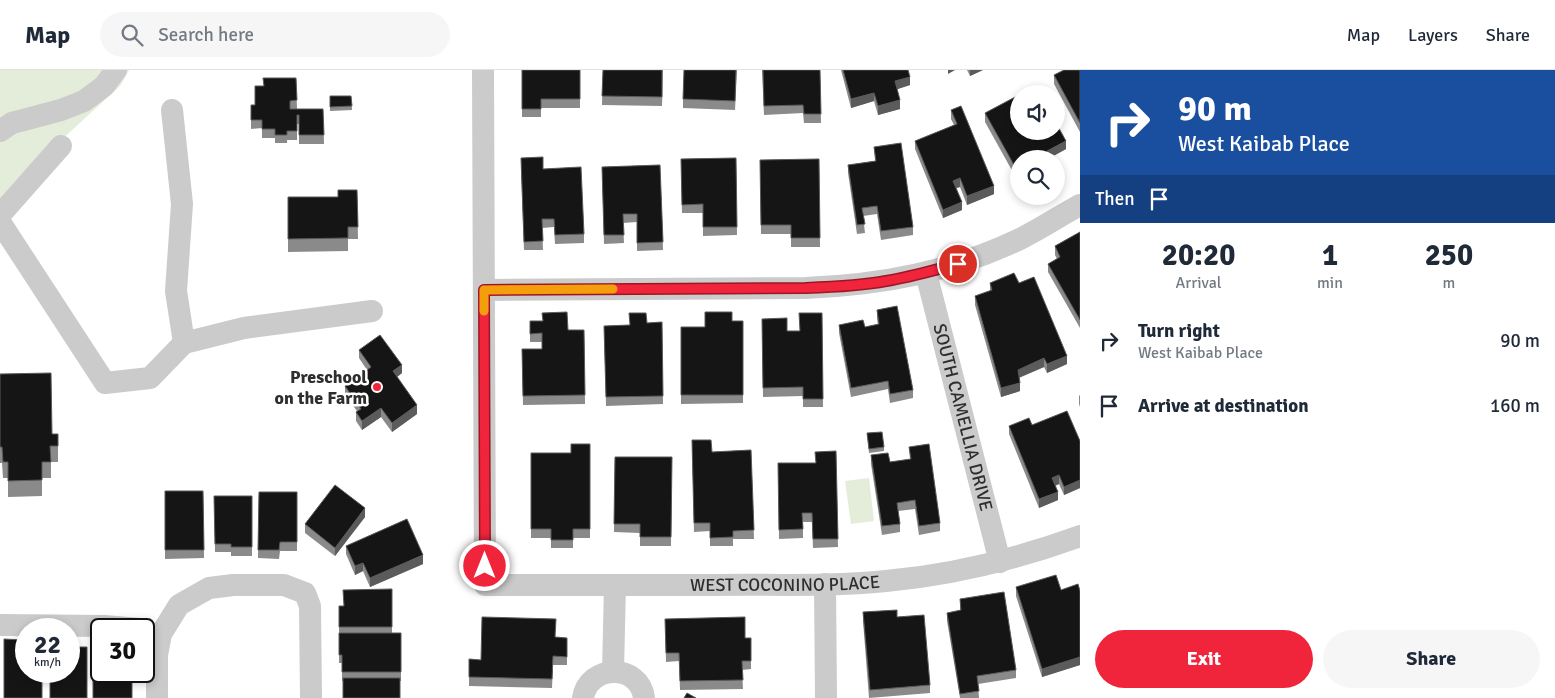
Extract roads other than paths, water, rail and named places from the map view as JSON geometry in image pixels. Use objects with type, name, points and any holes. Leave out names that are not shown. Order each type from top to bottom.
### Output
[{"type":"street","points":[[0,131],[12,123],[61,110],[84,101],[104,86],[116,70]]},
{"type":"street","points":[[483,70],[484,290],[805,288],[846,287],[886,282],[958,264],[997,249],[1080,205]]},
{"type":"street","points":[[172,110],[182,204],[176,291],[184,343]]},
{"type":"street","points":[[0,215],[61,146]]},
{"type":"street","points":[[0,222],[105,383],[150,378],[184,343],[244,328],[372,311]]},
{"type":"street","name":"SOUTH CAMELLIA DRIVE","points":[[926,273],[1000,562]]},
{"type":"street","name":"WEST COCONINO PLACE","points":[[484,290],[485,586],[884,582],[932,576],[1000,562],[1080,536]]},
{"type":"street","points":[[155,630],[179,605],[209,588],[233,584],[284,584],[305,593],[310,606],[311,698]]},
{"type":"street","points":[[825,584],[826,698]]},
{"type":"street","points":[[613,671],[615,585]]},
{"type":"street","points":[[0,625],[90,626]]},
{"type":"street","points":[[155,644],[157,655],[157,698]]},
{"type":"street","points":[[584,698],[584,693],[595,678],[603,673],[613,671],[631,676],[639,684],[644,698]]},
{"type":"place","name":"Preschool on the Farm","points":[[377,387]]}]
